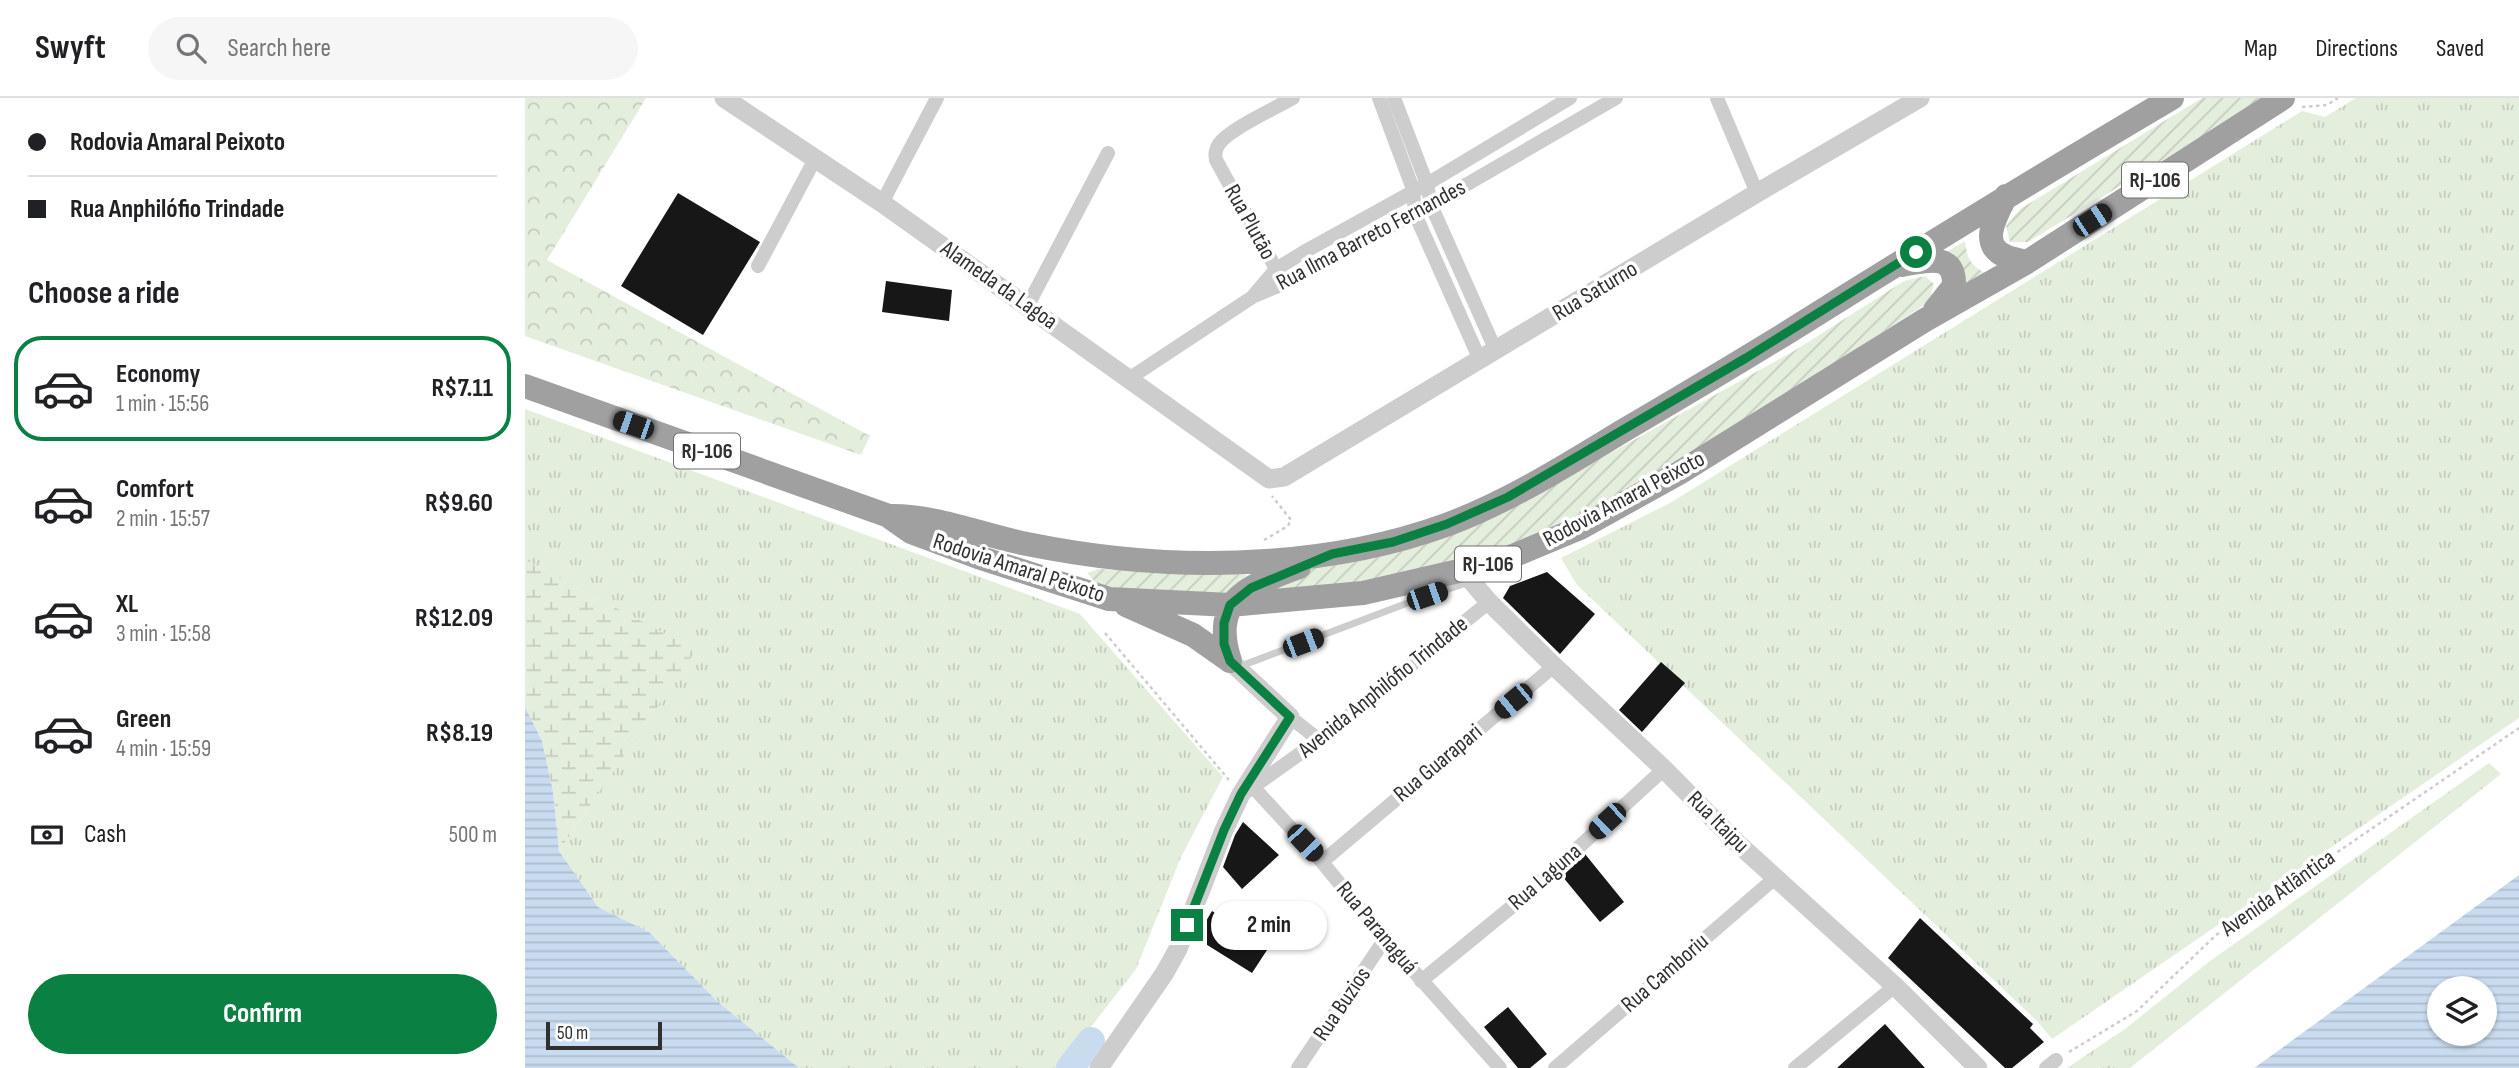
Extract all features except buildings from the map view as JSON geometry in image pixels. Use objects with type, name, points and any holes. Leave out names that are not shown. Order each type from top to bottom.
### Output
[{"type":"highway","name":"Rodovia Amaral Peixoto","points":[[525,386],[889,516],[917,517],[1023,544],[1098,558],[1161,563],[1267,561],[1332,554],[1393,542],[1447,524],[1508,497],[1734,365],[2006,196],[2172,98]]},
{"type":"highway","name":"Rodovia Amaral Peixoto","points":[[889,516],[901,527],[939,543],[1019,572],[1109,599],[1230,605],[1363,593],[1468,576],[1580,528],[1679,473],[1924,320],[2288,105]]},
{"type":"highway","points":[[2006,196],[1990,232],[1994,246],[2005,257],[2027,261]]},
{"type":"highway","points":[[1894,266],[1929,259],[1943,262],[1950,269],[1954,281],[1951,292],[1924,320]]},
{"type":"highway","points":[[1233,664],[1224,632],[1230,605],[1251,588],[1332,554]]},
{"type":"highway","points":[[1109,599],[1193,635],[1233,664]]},
{"type":"street","name":"Alameda da Lagoa","points":[[723,98],[882,203],[1028,305],[1130,378],[1270,486]]},
{"type":"street","points":[[882,203],[937,98]]},
{"type":"street","name":"Rua Plutão","points":[[1283,284],[1216,160],[1216,148],[1223,139],[1293,98]]},
{"type":"street","points":[[1379,98],[1431,205],[1488,356]]},
{"type":"street","points":[[1394,98],[1420,187],[1415,214],[1488,356]]},
{"type":"street","name":"Rua Ilma Barreto Fernandes","points":[[1276,269],[1420,187],[1546,104],[1570,98]]},
{"type":"street","name":"Rua Ilma Barreto Fernandes","points":[[1130,378],[1254,296],[1283,284],[1415,214],[1616,98]]},
{"type":"street","points":[[1717,98],[1757,193]]},
{"type":"street","name":"Rua Saturno","points":[[1270,486],[1920,98]]},
{"type":"street","points":[[1028,305],[1108,153]]},
{"type":"street","points":[[758,266],[815,159]]},
{"type":"street","points":[[1254,296],[1276,269]]},
{"type":"street","name":"Rua Itaipu","points":[[1468,576],[1489,601],[1555,666],[1776,878],[1895,986],[1978,1068]]},
{"type":"street","name":"Avenida Anphilófio Trindade","points":[[1243,789],[1319,740],[1489,601]]},
{"type":"street","points":[[1233,664],[1319,740]]},
{"type":"street","name":"Rua Guarapari","points":[[1322,862],[1555,666]]},
{"type":"street","points":[[1099,1068],[1164,974],[1178,949],[1224,830],[1243,789],[1290,717]]},
{"type":"street","name":"Rua Laguna","points":[[1421,981],[1531,891],[1664,769]]},
{"type":"street","name":"Rua Paranaguá","points":[[1243,789],[1322,862],[1421,981],[1500,1068]]},
{"type":"street","name":"Rua Camboriu","points":[[1555,1068],[1776,878]]},
{"type":"street","name":"Rua Buzios","points":[[1298,1068],[1385,939]]},
{"type":"street","points":[[1795,1068],[1895,986]]},
{"type":"lane","points":[[1233,664],[1405,604],[1468,576]]},
{"type":"path","points":[[2288,105],[2327,105],[2338,98]]},
{"type":"path","points":[[1257,544],[1288,526],[1291,520],[1276,504],[1270,486]]},
{"type":"path","points":[[1105,633],[1243,789]]},
{"type":"path","name":"Avenida Atlântica","points":[[2051,1064],[2137,1011],[2216,935],[2519,728]]},
{"type":"green space","points":[[525,98],[646,98],[547,260],[870,436],[861,455],[525,336]]},
{"type":"green space","points":[[2202,98],[2265,98],[2028,242],[2010,242],[2006,226],[2020,209]]},
{"type":"green space","points":[[2356,98],[2519,98],[2519,718],[2052,1039],[2037,1021],[1577,585],[1561,558],[1670,503],[2302,111],[2325,117]]},
{"type":"green space","points":[[1965,241],[1970,260],[1985,273],[1961,287],[1943,254]]},
{"type":"green space","points":[[1925,276],[1934,284],[1929,302],[1640,488],[1513,550],[1373,584],[1252,598],[1295,572],[1425,544],[1535,495],[1794,351],[1904,281]]},
{"type":"green space","points":[[525,409],[1080,614],[1223,777],[1181,857],[1136,969],[1059,1068],[799,1068],[718,1002],[649,932],[598,907],[559,851],[695,650],[525,560]]},
{"type":"green space","points":[[525,560],[696,650],[559,851],[553,791],[542,741],[525,707]]},
{"type":"green space","points":[[1098,569],[1247,575],[1229,596],[1171,598],[1098,585],[1087,573]]},
{"type":"green space","points":[[2489,763],[2501,774],[2130,1068],[2067,1068],[2125,1029],[2210,961]]},
{"type":"water","points":[[525,707],[542,741],[553,791],[559,851],[598,907],[649,932],[718,1002],[799,1068],[525,1068]]},
{"type":"water","points":[[2519,875],[2519,1068],[2254,1068]]},
{"type":"waterway","points":[[1070,1068],[1091,1041]]},
{"type":"route","points":[[1187,925],[1241,794],[1290,717],[1230,661],[1224,644],[1224,623],[1230,605],[1251,588],[1274,576],[1332,554],[1393,542],[1447,524],[1508,497],[1579,458],[1746,358],[1916,252]]}]
